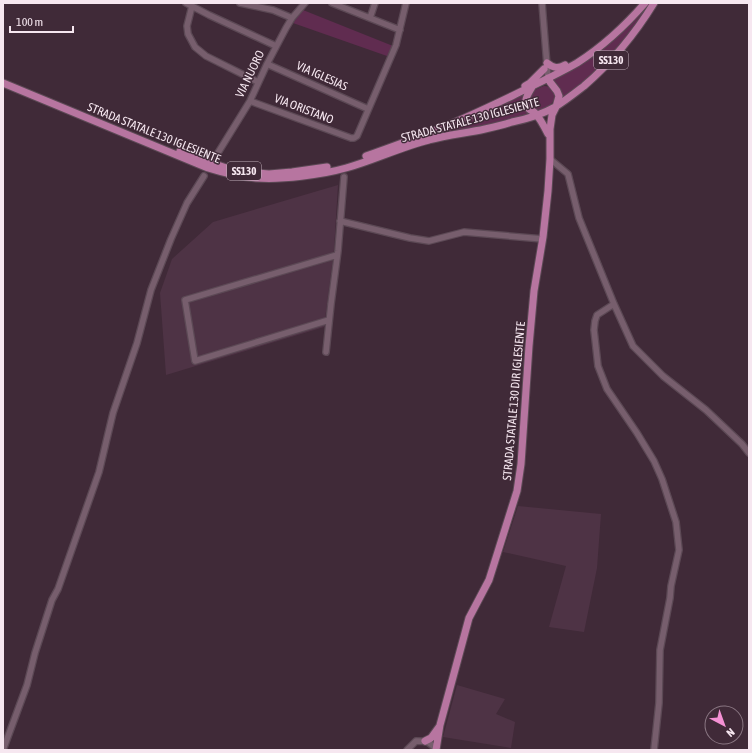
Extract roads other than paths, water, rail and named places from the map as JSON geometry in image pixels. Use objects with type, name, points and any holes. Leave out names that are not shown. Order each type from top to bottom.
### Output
[{"type":"main road","name":"STRADA STATALE 130 IGLESIENTE","points":[[3,78],[154,142],[235,171],[269,174],[316,169],[344,164],[424,135],[533,86],[578,62],[608,40],[645,3]]},
{"type":"main road","name":"STRADA STATALE 130 IGLESIENTE","points":[[3,82],[208,168],[230,174],[256,178],[287,178],[318,174],[345,168],[429,140],[458,133],[485,129],[536,116],[556,107],[592,79],[627,43],[654,3]]},
{"type":"main road","points":[[504,100],[511,93],[530,83],[546,64],[558,68],[563,67],[573,61],[578,62]]},
{"type":"main road","points":[[548,78],[558,93],[556,107]]},
{"type":"main road","points":[[533,86],[527,94],[525,101],[528,108],[535,113],[536,116]]},
{"type":"main road","name":"STRADA STATALE 130 DIR IGLESIENTE","points":[[436,750],[440,726],[469,618],[489,580],[518,491],[534,290],[543,239],[548,191],[550,126],[556,107]]},
{"type":"main road","name":"STRADA STATALE 130 DIR IGLESIENTE","points":[[536,116],[545,126],[550,138]]},
{"type":"main road","points":[[425,741],[431,738],[440,726]]},
{"type":"street","points":[[186,3],[276,46]]},
{"type":"street","points":[[240,3],[273,10],[292,18]]},
{"type":"street","name":"VIA NUORO","points":[[216,156],[250,100],[276,46],[292,18],[305,3]]},
{"type":"street","points":[[332,3],[400,30]]},
{"type":"street","points":[[370,18],[375,3]]},
{"type":"street","points":[[368,109],[396,45],[406,3]]},
{"type":"street","points":[[542,3],[548,78]]},
{"type":"street","points":[[192,6],[187,26],[188,34],[195,46],[206,56],[258,82]]},
{"type":"street","name":"VIA IGLESIAS","points":[[267,64],[368,109]]},
{"type":"street","points":[[533,86],[546,64]]},
{"type":"street","name":"VIA ORISTANO","points":[[250,100],[351,138],[356,136],[368,109]]},
{"type":"street","points":[[550,159],[568,174],[579,218],[633,346],[663,376],[706,410],[742,444],[749,453]]},
{"type":"street","points":[[3,750],[27,684],[35,652],[52,600],[58,589],[75,536],[99,472],[113,412],[137,343],[151,290],[187,203],[204,176]]},
{"type":"street","points":[[326,352],[344,177]]},
{"type":"street","points":[[340,221],[410,238],[428,240],[464,232],[543,239]]},
{"type":"street","points":[[329,320],[195,361],[185,300],[337,255]]},
{"type":"street","points":[[614,304],[597,315],[595,321],[594,330],[598,366],[607,389],[654,461],[662,479],[676,522],[679,550],[660,650],[659,703],[654,750]]},
{"type":"street","points":[[407,750],[416,741],[425,741],[430,743],[436,750]]}]
